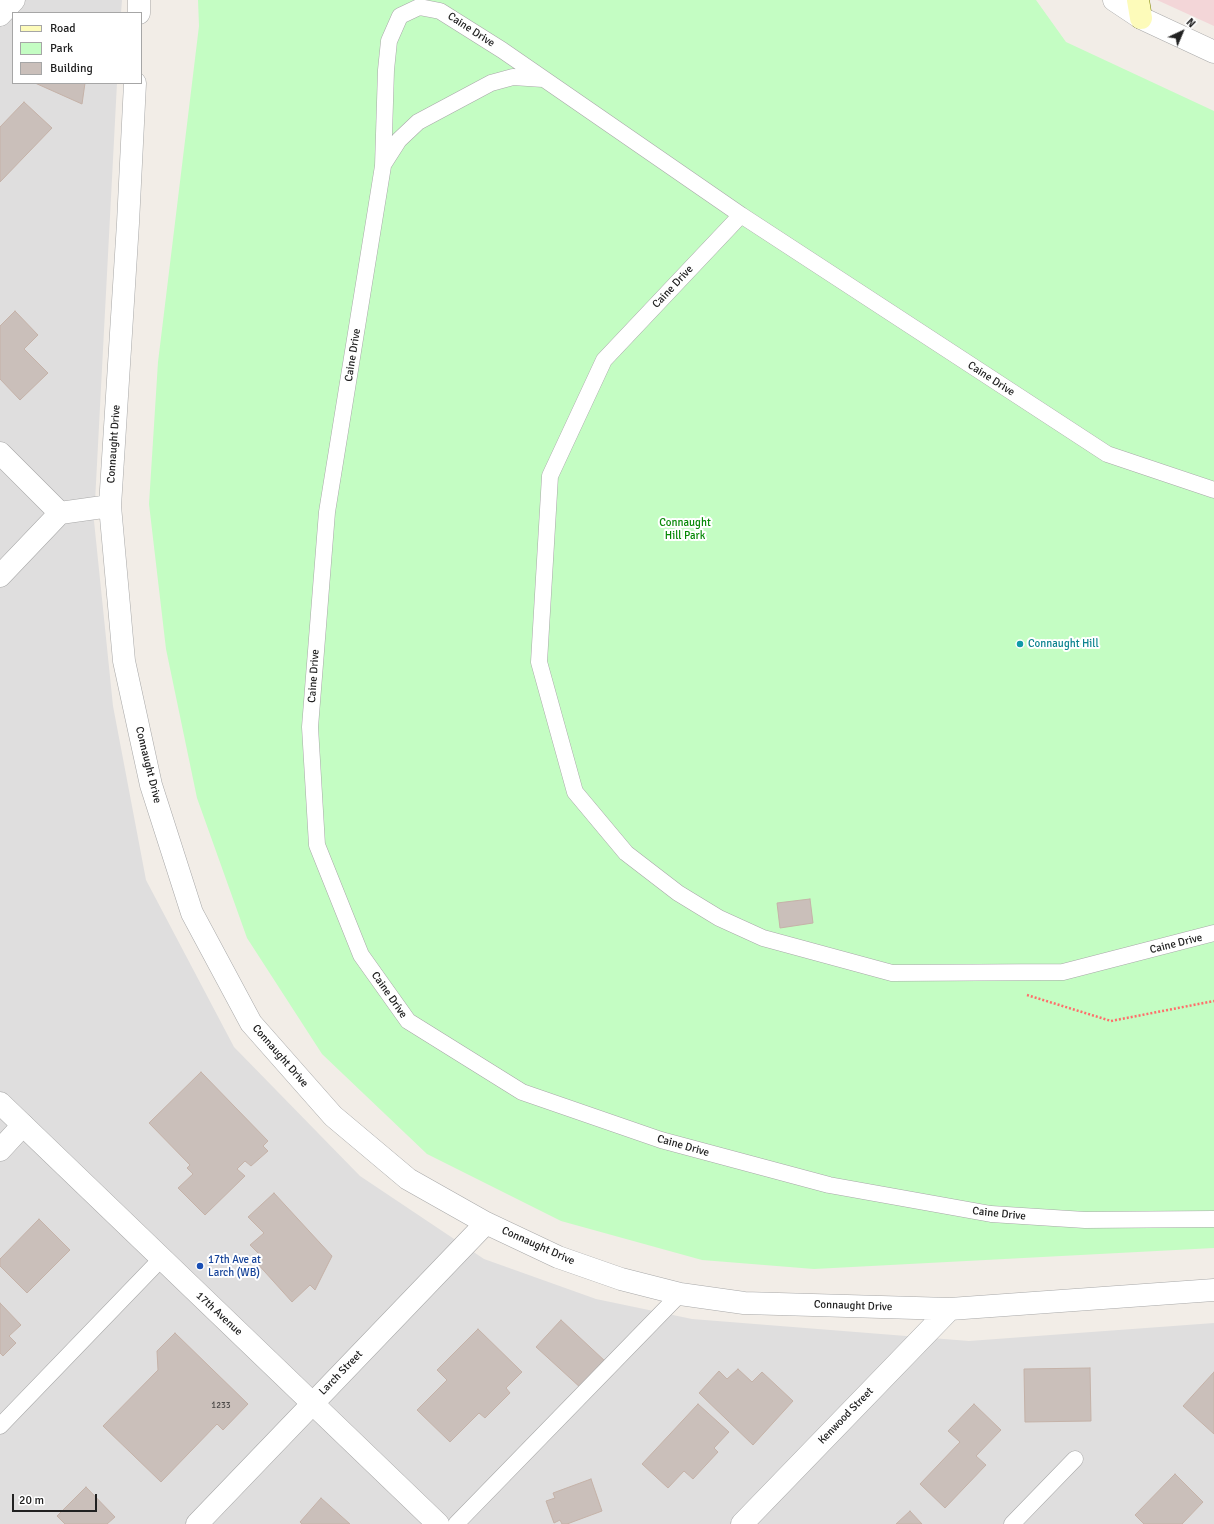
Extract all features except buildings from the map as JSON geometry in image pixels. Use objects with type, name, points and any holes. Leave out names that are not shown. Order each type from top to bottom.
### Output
[{"type":"street","points":[[0,15],[14,0]]},
{"type":"street","points":[[139,0],[139,12]]},
{"type":"street","points":[[1114,0],[1140,9],[1214,52]]},
{"type":"street","name":"Connaught Drive","points":[[135,84],[110,506],[124,661],[151,785],[192,913],[251,1023],[333,1116],[408,1179],[486,1223],[558,1257],[621,1279],[680,1294],[744,1303],[950,1309],[1214,1290]]},
{"type":"street","points":[[0,453],[60,513]]},
{"type":"street","points":[[0,576],[60,513],[110,506]]},
{"type":"street","name":"17th Avenue","points":[[0,1103],[438,1524]]},
{"type":"street","points":[[0,1150],[23,1126]]},
{"type":"street","name":"Larch Street","points":[[197,1524],[486,1223]]},
{"type":"street","name":"Kenwood Street","points":[[742,1524],[950,1309]]},
{"type":"lane","name":"Caine Drive","points":[[1214,490],[1107,454],[741,215],[544,79],[440,10],[419,7],[400,16],[389,41],[386,70],[383,166],[327,512],[310,727],[317,844],[361,955],[408,1021],[522,1092],[661,1140],[828,1185],[990,1214],[1085,1220],[1214,1219]]},
{"type":"lane","name":"Caine Drive","points":[[383,166],[399,140],[418,122],[491,83],[513,77],[544,79]]},
{"type":"lane","name":"Caine Drive","points":[[741,215],[604,360],[550,476],[539,662],[575,792],[626,853],[678,893],[719,918],[763,938],[892,972],[1063,972],[1214,933]]},
{"type":"lane","points":[[0,1426],[161,1259]]},
{"type":"lane","points":[[456,1524],[680,1294]]},
{"type":"lane","points":[[1012,1524],[1075,1459]]},
{"type":"path","points":[[1000,972],[1029,997],[1111,1021],[1214,1001]]},
{"type":"shaded area","points":[[0,0],[122,0],[121,12],[12,12],[12,84],[117,84],[94,521],[113,706],[146,880],[234,1047],[360,1176],[484,1259],[596,1299],[692,1319],[969,1341],[1214,1323],[1214,1524],[0,1524]]},
{"type":"shaded area","points":[[1157,0],[1214,0],[1214,26]]},
{"type":"green space","name":"Connaught Hill Park","points":[[198,0],[1036,0],[1066,42],[1214,111],[1214,1248],[814,1269],[702,1260],[561,1221],[427,1154],[322,1054],[247,938],[197,798],[166,649],[149,504],[158,362],[199,26]]},
{"type":"place","name":"Connaught Hill","points":[[1020,644]]},
{"type":"place","name":"17th Ave at Larch (WB)","points":[[200,1266]]}]
